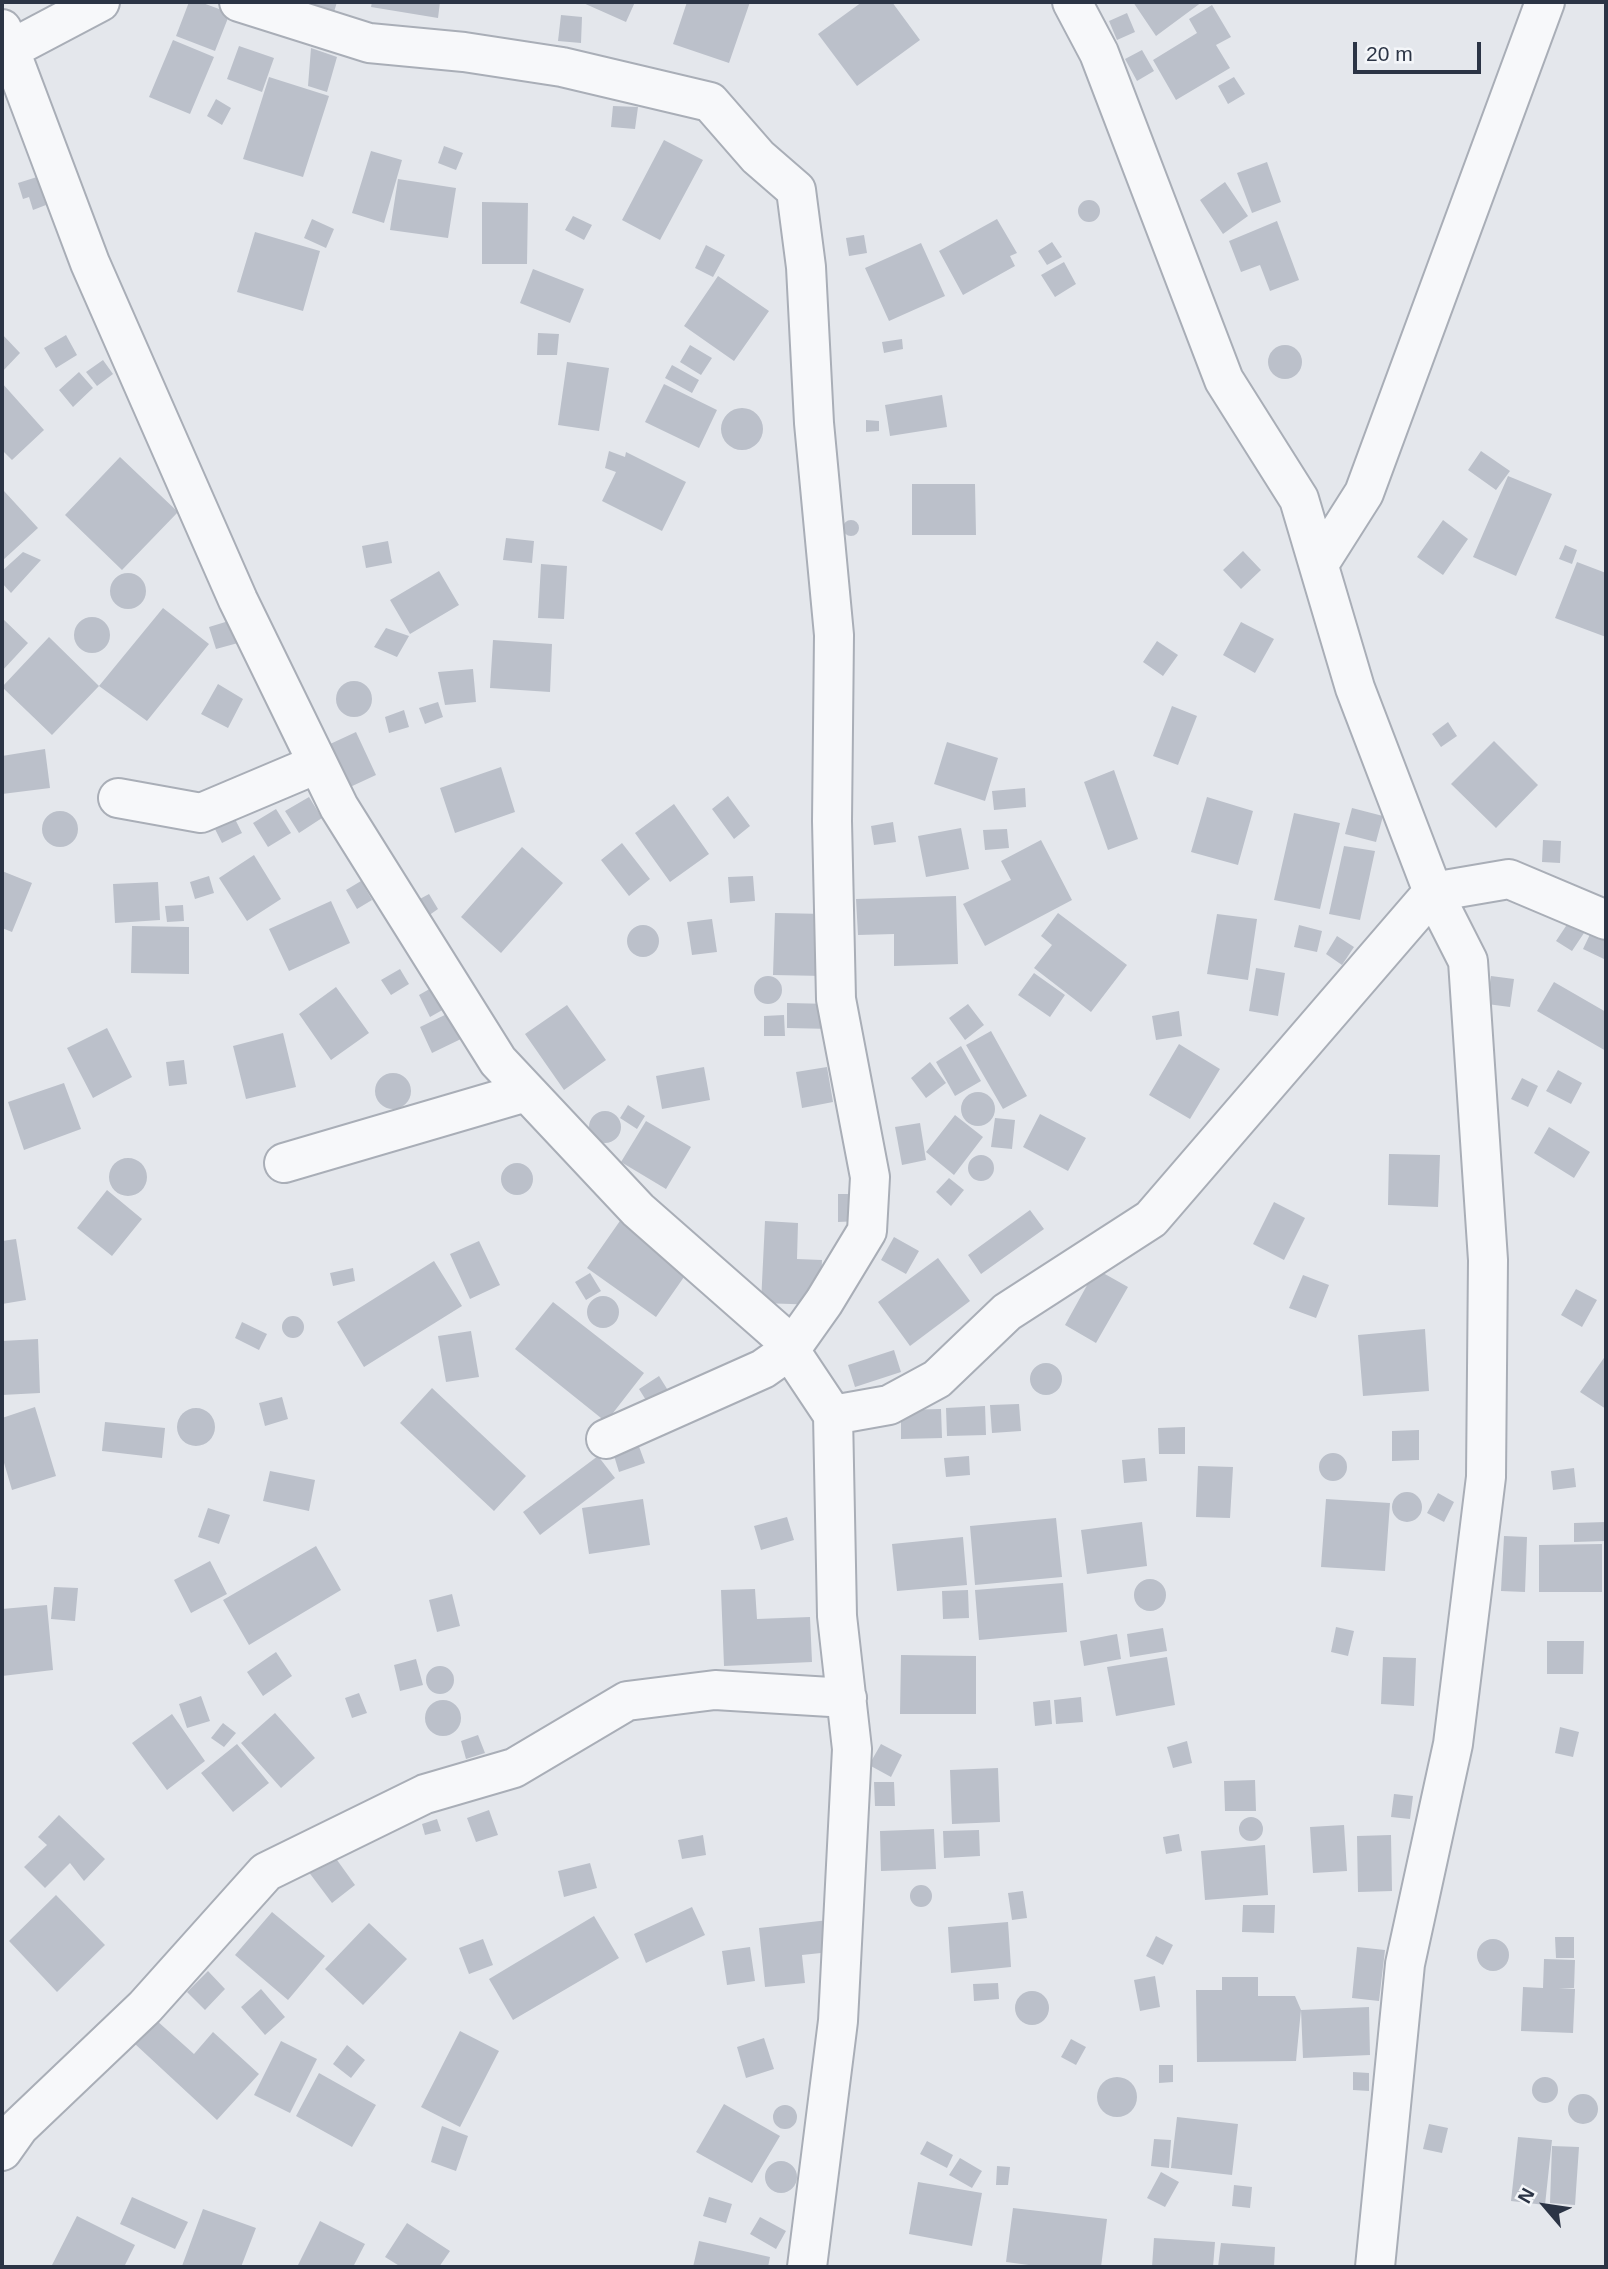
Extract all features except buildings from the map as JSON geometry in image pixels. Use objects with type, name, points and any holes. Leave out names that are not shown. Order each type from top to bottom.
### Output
[{"type":"street","points":[[100,2],[6,39],[90,263],[238,600],[338,807],[498,1061],[638,1210],[779,1335],[833,1415],[837,1616],[852,1749],[838,2021],[807,2267]]},
{"type":"street","points":[[239,2],[369,43],[464,52],[562,67],[710,102],[758,157],[796,191],[806,267],[814,422],[834,635],[832,821],[836,999],[870,1177],[867,1231],[824,1302],[790,1350],[763,1369],[606,1439]]},
{"type":"street","points":[[1072,2],[1099,53],[1224,380],[1299,499],[1355,688],[1433,892],[1468,961],[1488,1260],[1486,1477],[1453,1744],[1405,1964],[1375,2267]]},
{"type":"street","points":[[1318,564],[1364,493],[1545,2]]},
{"type":"street","points":[[118,798],[201,813],[317,764]]},
{"type":"street","points":[[833,1415],[889,1405],[937,1379],[1007,1312],[1151,1219],[1433,892],[1509,879],[1606,920]]},
{"type":"street","points":[[284,1163],[526,1092]]},
{"type":"street","points":[[2,2151],[19,2127],[145,2007],[266,1872],[425,1794],[514,1768],[626,1701],[715,1690],[846,1698]]}]
